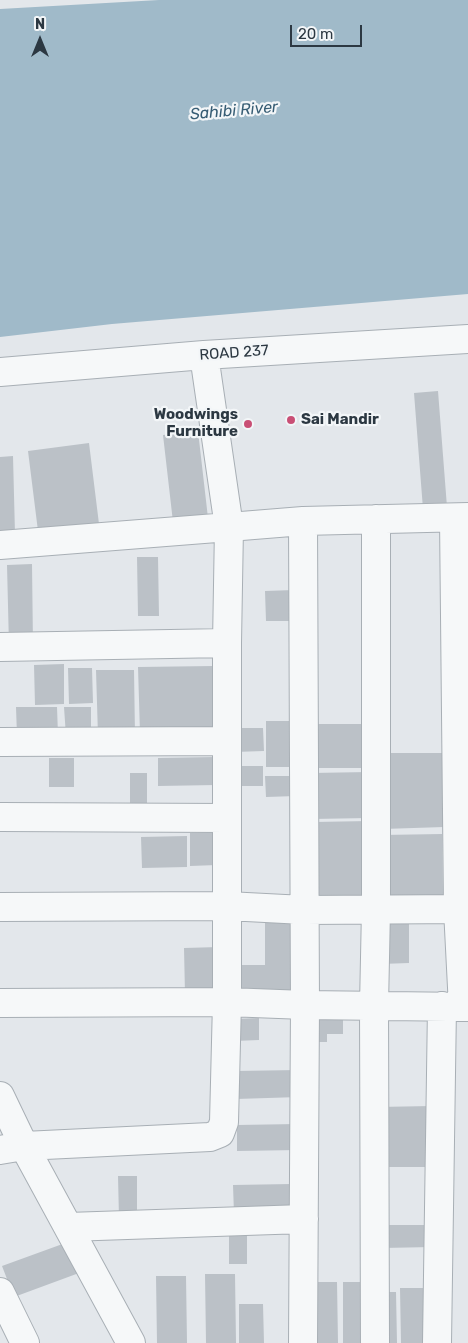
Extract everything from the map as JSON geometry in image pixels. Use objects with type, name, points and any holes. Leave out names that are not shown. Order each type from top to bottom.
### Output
[{"type":"street","name":"ROAD 237","points":[[0,372],[204,355],[468,339]]},
{"type":"street","points":[[12,1148],[210,1137],[220,1133],[224,1122],[227,1002],[227,643],[229,527],[204,355]]},
{"type":"street","points":[[0,544],[303,520],[461,517],[463,908],[437,1343]]},
{"type":"street","points":[[375,1343],[376,519]]},
{"type":"street","points":[[303,520],[306,1005],[303,1343]]},
{"type":"street","points":[[0,647],[227,643]]},
{"type":"street","points":[[0,742],[228,741]]},
{"type":"street","points":[[0,817],[228,818]]},
{"type":"street","points":[[0,907],[227,906],[304,910],[463,908]]},
{"type":"street","points":[[0,1003],[227,1002],[457,1007]]},
{"type":"street","points":[[0,1096],[12,1148],[68,1227],[131,1343]]},
{"type":"street","points":[[68,1227],[304,1219]]},
{"type":"street","points":[[0,1292],[25,1343]]},
{"type":"water","name":"Sahibi River","points":[[159,0],[468,0],[468,294],[112,324],[0,337],[0,9]]},
{"type":"building","points":[[438,391],[447,507],[423,509],[414,393]]},
{"type":"building","points":[[198,431],[208,518],[173,522],[163,435]]},
{"type":"building","points":[[89,443],[99,524],[38,531],[28,451]]},
{"type":"building","points":[[13,456],[15,534],[0,534],[0,457]]},
{"type":"building","points":[[137,557],[158,557],[159,616],[138,616]]},
{"type":"building","points":[[32,564],[33,646],[9,646],[7,565]]},
{"type":"building","points":[[294,590],[295,621],[266,621],[265,591]]},
{"type":"building","points":[[64,664],[64,704],[35,705],[34,665]]},
{"type":"building","points":[[214,666],[214,733],[140,733],[138,667]]},
{"type":"building","points":[[68,668],[92,668],[93,703],[69,704]]},
{"type":"building","points":[[96,670],[134,670],[135,736],[98,736]]},
{"type":"building","points":[[16,707],[57,707],[58,735],[17,736]]},
{"type":"building","points":[[64,707],[91,707],[91,736],[66,736]]},
{"type":"building","points":[[266,721],[296,721],[296,767],[266,767]]},
{"type":"building","points":[[311,724],[367,724],[368,768],[312,768]]},
{"type":"building","points":[[234,728],[263,728],[264,751],[234,752]]},
{"type":"building","points":[[382,753],[443,753],[444,827],[383,829]]},
{"type":"building","points":[[215,757],[216,785],[158,786],[158,758]]},
{"type":"building","points":[[49,758],[74,758],[74,787],[49,787]]},
{"type":"building","points":[[234,766],[263,766],[263,786],[235,786]]},
{"type":"building","points":[[369,772],[369,818],[312,819],[311,773]]},
{"type":"building","points":[[130,773],[147,773],[147,807],[130,807]]},
{"type":"building","points":[[265,776],[296,776],[296,796],[266,797]]},
{"type":"building","points":[[370,821],[371,898],[315,899],[314,822]]},
{"type":"building","points":[[190,833],[216,833],[217,865],[190,866]]},
{"type":"building","points":[[442,834],[443,896],[383,897],[382,835]]},
{"type":"building","points":[[187,836],[187,867],[142,868],[141,837]]},
{"type":"building","points":[[380,921],[409,921],[409,963],[381,964]]},
{"type":"building","points":[[265,922],[299,923],[297,998],[233,997],[232,965],[265,965]]},
{"type":"building","points":[[219,947],[220,993],[185,994],[184,948]]},
{"type":"building","points":[[259,1018],[259,1040],[234,1041],[234,1019]]},
{"type":"building","points":[[314,1019],[343,1019],[343,1034],[327,1034],[327,1042],[314,1042]]},
{"type":"building","points":[[298,1070],[299,1097],[236,1099],[235,1071]]},
{"type":"building","points":[[432,1106],[432,1167],[379,1167],[377,1107]]},
{"type":"building","points":[[297,1124],[298,1150],[237,1151],[237,1125]]},
{"type":"building","points":[[118,1176],[137,1176],[137,1217],[119,1218]]},
{"type":"building","points":[[291,1184],[291,1213],[234,1214],[233,1185]]},
{"type":"building","points":[[382,1225],[433,1225],[433,1247],[382,1248]]},
{"type":"building","points":[[229,1226],[247,1227],[247,1264],[229,1264]]},
{"type":"building","points":[[68,1242],[79,1273],[14,1297],[2,1266]]},
{"type":"building","points":[[205,1274],[235,1274],[236,1343],[206,1343]]},
{"type":"building","points":[[156,1276],[186,1276],[187,1343],[157,1343]]},
{"type":"building","points":[[312,1282],[337,1282],[338,1343],[313,1343]]},
{"type":"building","points":[[343,1282],[369,1282],[370,1343],[343,1343]]},
{"type":"building","points":[[400,1288],[430,1288],[431,1343],[401,1343]]},
{"type":"building","points":[[379,1292],[396,1292],[397,1343],[380,1343]]},
{"type":"building","points":[[239,1304],[263,1304],[264,1343],[239,1343]]},
{"type":"place","name":"Sai Mandir","points":[[291,420]]},
{"type":"place","name":"Woodwings Furniture","points":[[248,424]]}]
